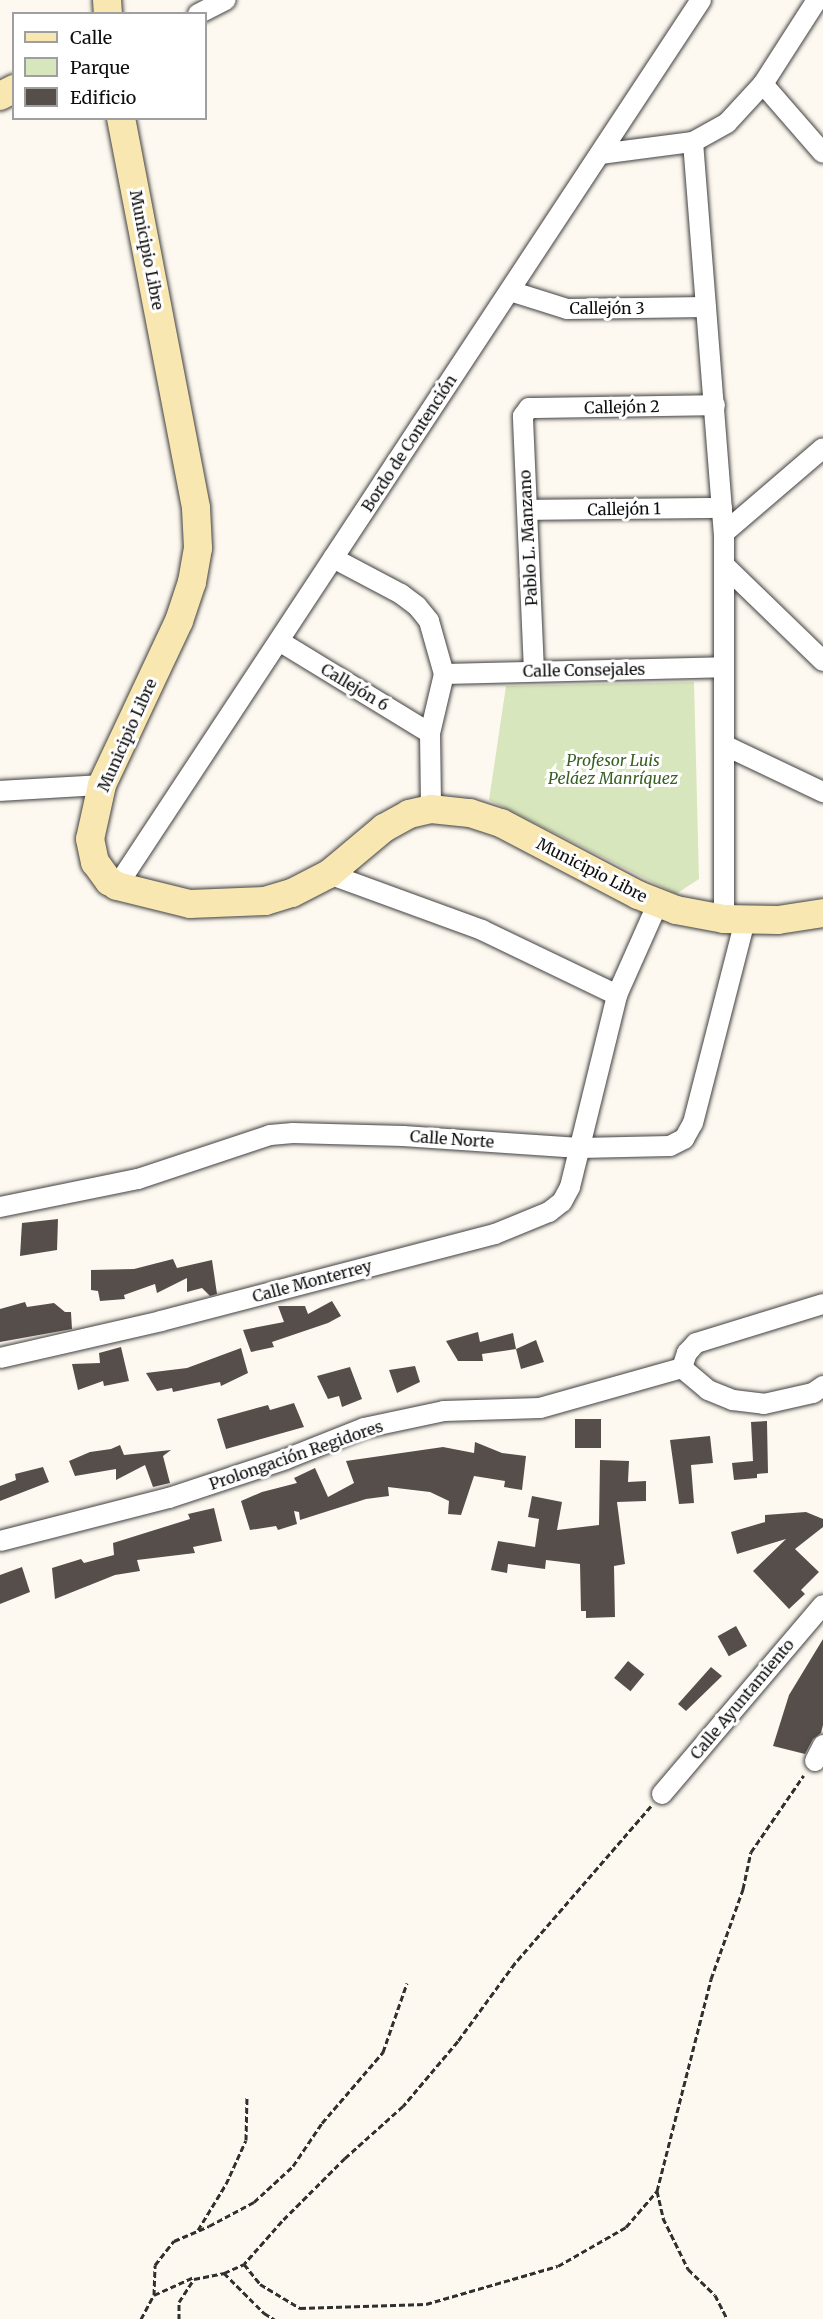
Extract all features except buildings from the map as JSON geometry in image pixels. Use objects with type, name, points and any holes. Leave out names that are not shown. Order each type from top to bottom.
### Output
[{"type":"street","points":[[202,12],[226,0]]},
{"type":"street","name":"Bordo de Contención","points":[[117,886],[701,0]]},
{"type":"street","points":[[600,154],[693,142],[727,123],[763,84],[817,0]]},
{"type":"street","points":[[763,84],[823,153]]},
{"type":"street","name":"Municipio Libre","points":[[121,120],[196,508],[198,548],[192,582],[178,621],[102,785],[90,839],[95,862],[109,881],[117,886],[190,904],[265,901],[292,893],[329,874],[384,828],[409,814],[431,809],[470,813],[501,823],[676,910],[734,920],[778,920],[823,913]]},
{"type":"street","name":"Calle Norte","points":[[0,1207],[138,1179],[270,1135],[403,1136],[580,1148],[670,1146],[684,1139],[693,1123],[734,920],[724,746],[722,508],[693,142]]},
{"type":"street","name":"Callejón 3","points":[[510,291],[567,309],[706,307]]},
{"type":"street","name":"Callejón 2","points":[[529,408],[715,405]]},
{"type":"street","name":"Pablo L. Manzano","points":[[529,408],[523,416],[522,426],[534,671]]},
{"type":"street","points":[[723,533],[823,448]]},
{"type":"street","name":"Callejón 1","points":[[527,510],[722,508]]},
{"type":"street","points":[[333,558],[417,606],[429,621],[444,674],[430,733],[431,809]]},
{"type":"street","points":[[724,565],[823,661]]},
{"type":"street","name":"Callejón 6","points":[[279,641],[430,733]]},
{"type":"street","name":"Calle Consejales","points":[[444,674],[724,667]]},
{"type":"street","points":[[724,746],[823,792]]},
{"type":"street","points":[[0,791],[102,785]]},
{"type":"street","points":[[329,874],[482,930],[617,995]]},
{"type":"street","name":"Calle Monterrey","points":[[0,1358],[161,1321],[495,1234],[549,1212],[562,1202],[570,1187],[617,995],[658,903]]},
{"type":"street","points":[[823,1304],[696,1342],[687,1353],[682,1368],[708,1390],[743,1402],[764,1404],[813,1393],[823,1386]]},
{"type":"street","name":"Prolongación Regidores","points":[[0,1541],[169,1498],[286,1459],[364,1428],[444,1411],[540,1408],[682,1368]]},
{"type":"street","name":"Calle Ayuntamiento","points":[[662,1794],[810,1617],[823,1605]]},
{"type":"path","points":[[244,2264],[260,2284],[300,2308],[426,2304],[558,2265],[626,2227],[657,2191],[711,1979],[743,1889],[751,1852],[819,1753]]},
{"type":"path","points":[[179,2319],[179,2302],[194,2279],[224,2273],[244,2264],[329,2174],[403,2106],[458,2041],[515,1963],[662,1794]]},
{"type":"path","points":[[141,2319],[154,2295],[155,2265],[174,2241],[254,2202],[292,2166],[322,2123],[383,2052],[407,1983]]},
{"type":"path","points":[[198,2231],[226,2184],[246,2140],[247,2097]]},
{"type":"path","points":[[657,2191],[663,2218],[688,2269],[715,2295],[727,2319]]},
{"type":"path","points":[[154,2295],[186,2278],[224,2273]]},
{"type":"path","points":[[224,2273],[264,2313],[274,2319]]},
{"type":"green space","name":"Profesor Luis Peláez Manríquez","points":[[694,682],[699,879],[676,894],[489,800],[506,686]]}]
